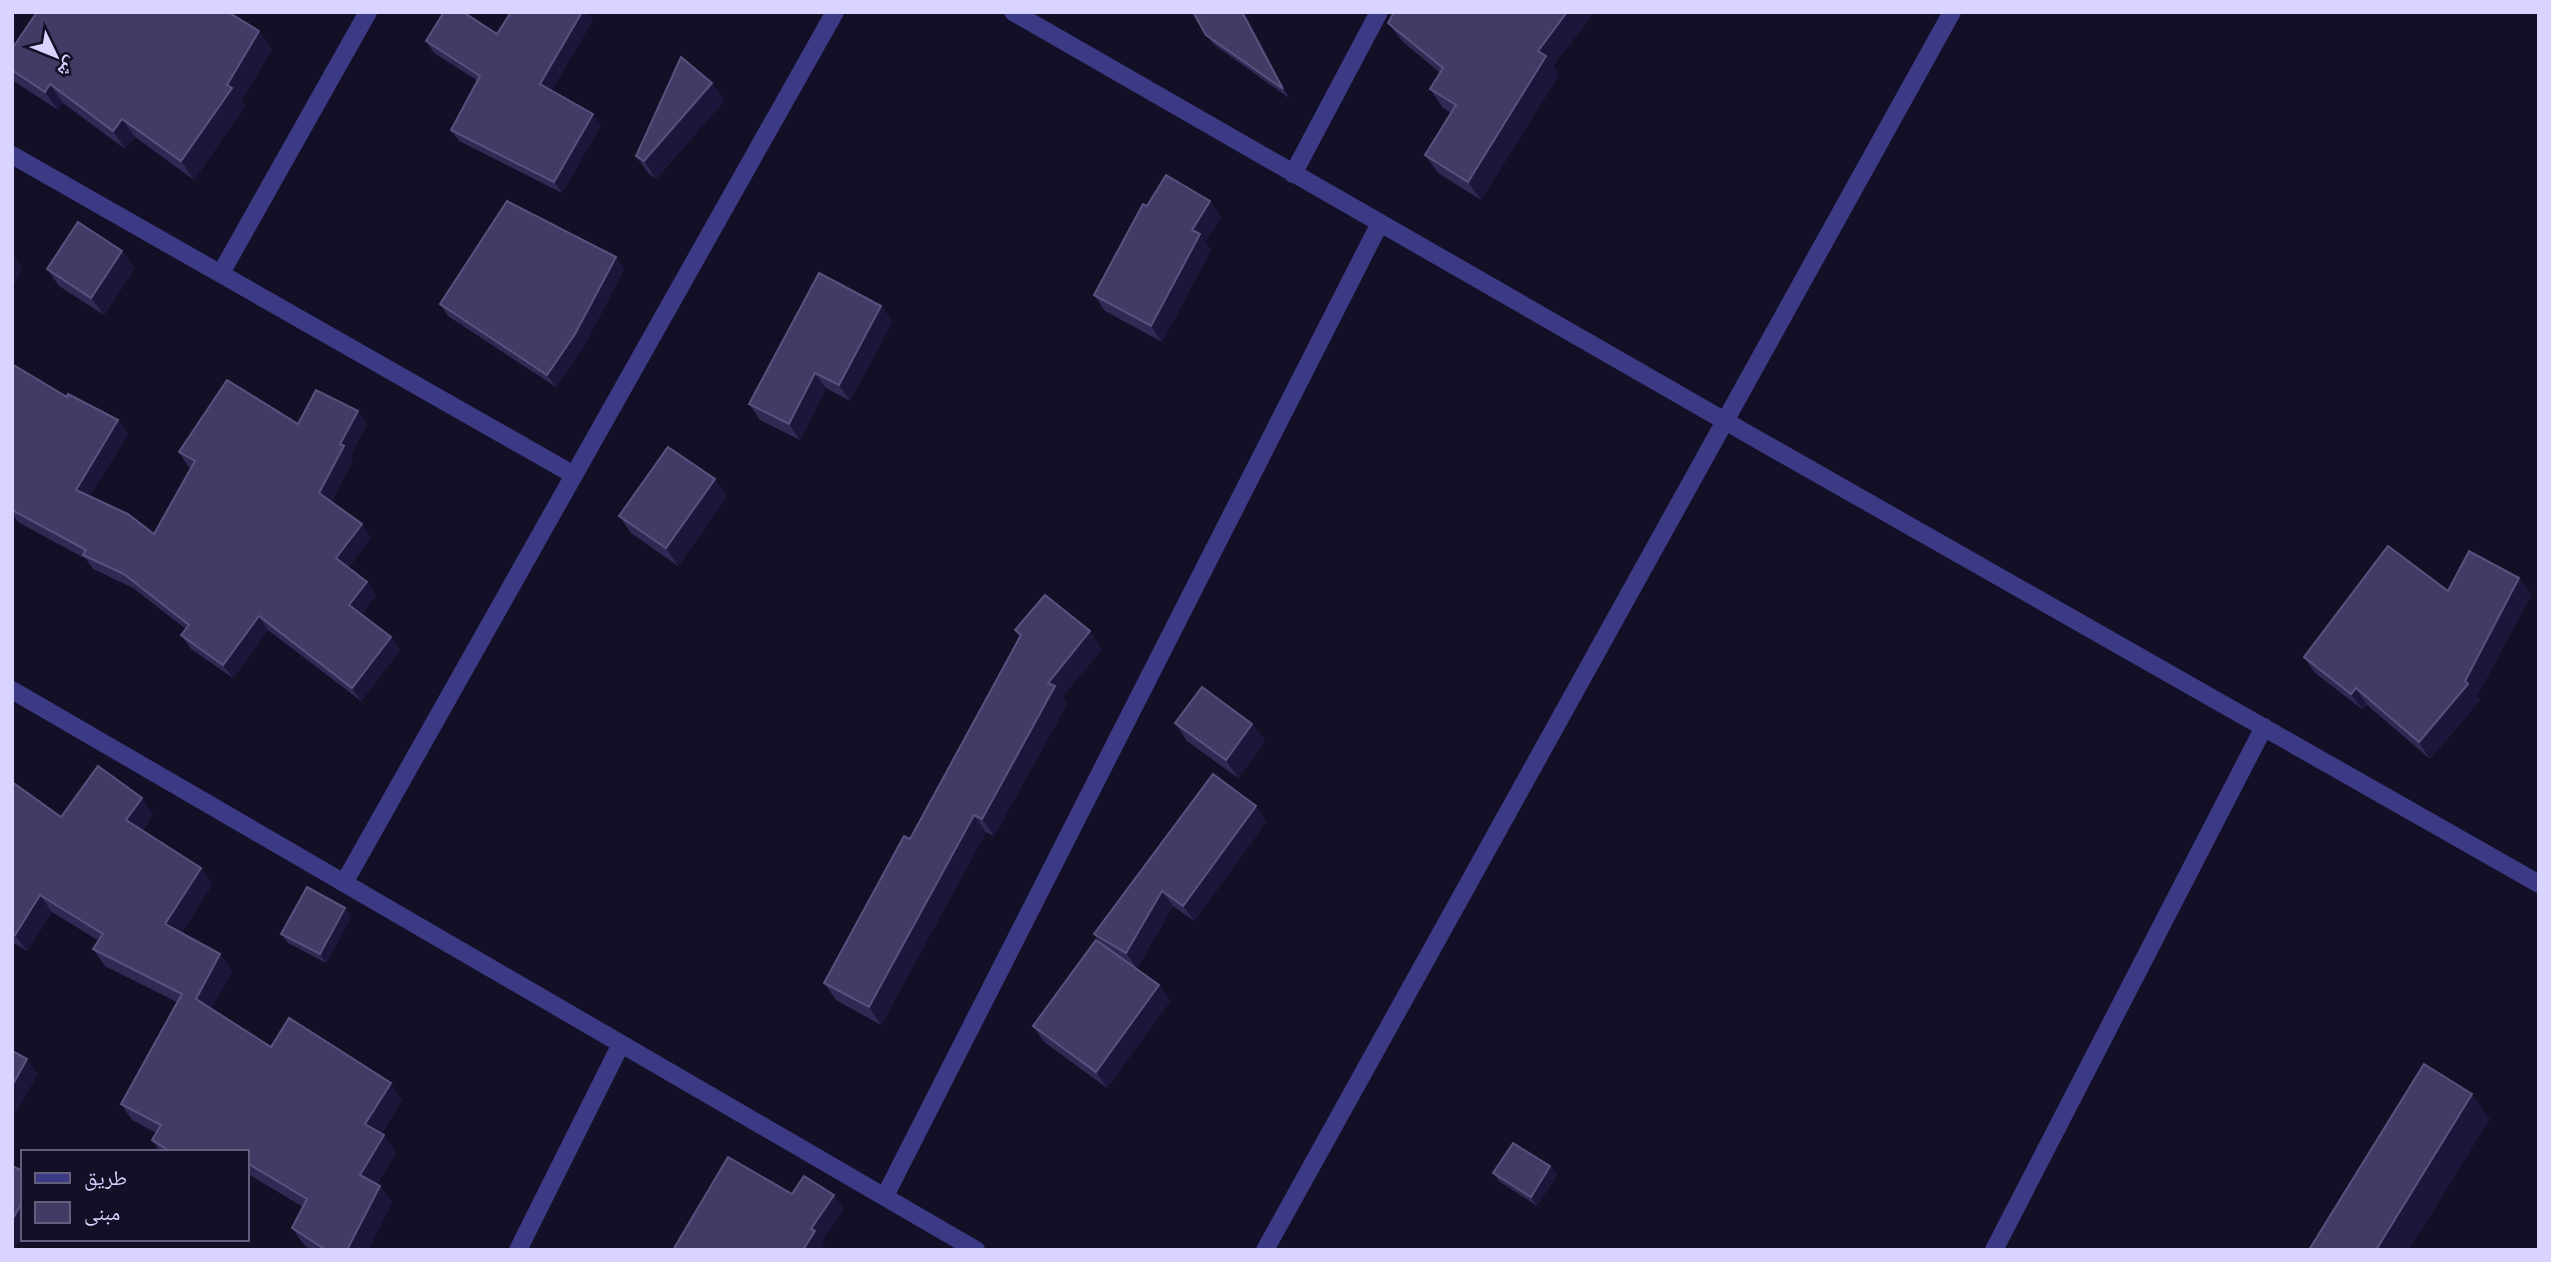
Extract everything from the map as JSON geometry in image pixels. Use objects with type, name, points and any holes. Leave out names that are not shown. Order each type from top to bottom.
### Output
[{"type":"street","points":[[221,273],[368,12]]},
{"type":"street","points":[[344,883],[835,12]]},
{"type":"street","points":[[1013,12],[2539,884]]},
{"type":"street","points":[[1293,174],[1379,12]]},
{"type":"street","points":[[1265,1250],[1952,12]]},
{"type":"street","points":[[12,155],[574,475]]},
{"type":"street","points":[[884,1196],[1380,223]]},
{"type":"street","points":[[12,690],[976,1250]]},
{"type":"street","points":[[1994,1250],[2264,727]]},
{"type":"street","points":[[518,1250],[621,1044]]},
{"type":"building","points":[[37,12],[228,12],[259,31],[227,85],[232,88],[181,161],[122,119],[113,131],[50,84],[45,92],[12,70],[12,49]]},
{"type":"building","points":[[444,12],[463,12],[497,34],[511,12],[582,12],[540,84],[593,114],[554,182],[451,130],[480,76],[426,41]]},
{"type":"building","points":[[1193,12],[1242,12],[1283,89],[1206,35]]},
{"type":"building","points":[[1394,12],[1567,12],[1538,51],[1546,56],[1468,182],[1425,155],[1456,105],[1430,89],[1443,68],[1388,23]]},
{"type":"building","points":[[681,57],[712,83],[644,161],[636,156]]},
{"type":"building","points":[[1166,175],[1210,201],[1192,230],[1200,234],[1151,326],[1094,295],[1143,204],[1147,206]]},
{"type":"building","points":[[507,201],[616,257],[575,334],[547,375],[440,304]]},
{"type":"building","points":[[78,222],[122,251],[91,298],[47,269]]},
{"type":"building","points":[[819,273],[881,306],[839,385],[815,373],[789,424],[749,404]]},
{"type":"building","points":[[12,364],[67,397],[68,394],[118,420],[76,490],[128,514],[154,534],[195,461],[179,452],[227,380],[298,424],[316,390],[358,411],[340,444],[344,446],[319,493],[362,524],[336,558],[367,582],[349,605],[391,637],[352,688],[259,616],[223,665],[181,635],[189,625],[124,574],[83,555],[86,550],[12,510]]},
{"type":"building","points":[[668,447],[715,479],[666,548],[619,516]]},
{"type":"building","points":[[2388,546],[2448,591],[2469,551],[2519,578],[2465,681],[2468,684],[2419,742],[2356,688],[2351,694],[2304,657]]},
{"type":"building","points":[[1045,595],[1090,631],[1048,683],[1055,686],[982,819],[974,815],[869,1007],[824,983],[904,836],[910,839],[1021,635],[1015,630]]},
{"type":"building","points":[[1202,687],[1252,724],[1226,760],[1175,723]]},
{"type":"building","points":[[98,766],[142,798],[126,820],[201,868],[165,924],[220,954],[196,999],[271,1047],[289,1018],[391,1083],[365,1124],[384,1135],[360,1175],[380,1186],[347,1250],[326,1250],[292,1228],[307,1199],[248,1164],[248,1150],[168,1150],[152,1140],[161,1125],[121,1104],[182,994],[93,949],[103,934],[40,895],[15,935],[12,933],[12,782],[61,817]]},
{"type":"building","points":[[1213,774],[1256,806],[1183,906],[1162,891],[1126,953],[1094,934]]},
{"type":"building","points":[[307,887],[345,908],[320,954],[281,934]]},
{"type":"building","points":[[1096,940],[1159,985],[1096,1072],[1033,1026]]},
{"type":"building","points":[[12,1051],[27,1059],[12,1086]]},
{"type":"building","points":[[2424,1064],[2472,1094],[2376,1250],[2309,1250]]},
{"type":"building","points":[[1513,1143],[1550,1166],[1531,1197],[1493,1173]]},
{"type":"building","points":[[728,1157],[792,1194],[804,1176],[834,1195],[811,1229],[815,1231],[803,1250],[673,1250]]},
{"type":"building","points":[[12,1166],[21,1170],[21,1204],[12,1220]]}]
